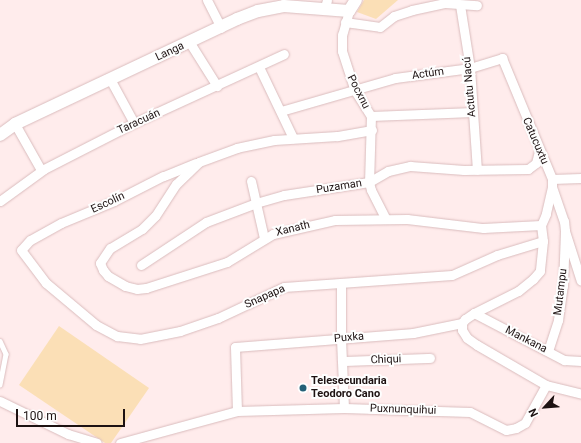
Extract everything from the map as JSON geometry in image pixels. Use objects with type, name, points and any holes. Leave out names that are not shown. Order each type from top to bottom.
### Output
[{"type":"street","points":[[207,0],[221,28]]},
{"type":"street","points":[[356,0],[347,17],[380,27],[394,16],[412,10],[445,3],[476,5]]},
{"type":"street","name":"Langa","points":[[0,135],[15,124],[221,28],[237,19],[273,7],[326,5],[347,17]]},
{"type":"street","name":"Actutu Nacú","points":[[460,5],[470,68],[477,170]]},
{"type":"street","name":"Pocxnu","points":[[347,17],[342,35],[342,51],[354,89],[371,116],[371,190],[385,218]]},
{"type":"street","points":[[190,42],[216,86]]},
{"type":"street","name":"Taracuán","points":[[0,201],[41,170],[134,123],[259,67],[284,54]]},
{"type":"street","name":"Actúm","points":[[354,89],[395,78],[470,68],[502,58]]},
{"type":"street","name":"Catucuxtu","points":[[502,58],[552,183]]},
{"type":"street","points":[[259,67],[293,138]]},
{"type":"street","points":[[110,79],[134,123]]},
{"type":"street","points":[[281,111],[333,97],[354,89]]},
{"type":"street","points":[[371,116],[473,112]]},
{"type":"street","points":[[15,124],[41,170]]},
{"type":"street","name":"Xanath","points":[[372,130],[337,136],[293,138],[238,148],[199,162],[176,184],[155,216],[142,229],[110,248],[100,263],[103,270],[108,276],[125,286],[137,289],[146,288],[228,262],[264,238],[301,226],[335,220],[385,218],[483,228],[541,225]]},
{"type":"street","name":"Puzaman","points":[[141,265],[206,222],[256,203],[284,195],[370,182],[388,170],[410,166],[477,170],[528,170],[536,163],[539,151]]},
{"type":"street","name":"Escolín","points":[[21,250],[30,240],[61,223],[114,200],[163,176],[199,162]]},
{"type":"street","points":[[581,178],[552,183],[546,214],[541,225],[543,241],[540,271],[533,279],[518,291],[474,313],[462,323],[462,330],[467,338],[546,385],[581,394]]},
{"type":"street","points":[[251,181],[264,238]]},
{"type":"street","name":"Mutampu","points":[[548,351],[558,320],[563,286],[565,231],[564,221],[552,183]]},
{"type":"street","name":"Mutampu","points":[[565,231],[581,281]]},
{"type":"street","name":"Snapapa","points":[[21,250],[46,284],[96,325],[117,336],[140,339],[180,331],[218,318],[284,286],[452,275],[497,254],[543,241]]},
{"type":"street","points":[[341,283],[341,339],[344,408]]},
{"type":"street","name":"Mankana","points":[[474,313],[564,360],[581,361]]},
{"type":"street","name":"Puxka","points":[[234,411],[236,347],[413,333],[462,323]]},
{"type":"street","name":"Chiqui","points":[[342,361],[430,358]]},
{"type":"street","name":"Puxnunquihui","points":[[120,443],[234,411],[344,408],[470,412],[506,430],[516,428],[526,423],[546,385]]},
{"type":"street","points":[[0,401],[68,434],[96,443]]},
{"type":"lane","points":[[0,341],[6,354],[0,384]]},
{"type":"shaded area","points":[[364,0],[398,0],[376,19],[357,12]]},
{"type":"shaded area","points":[[59,326],[149,388],[111,443],[105,443],[19,385]]},
{"type":"place","name":"Telesecundaria Teodoro Cano","points":[[303,388]]}]
